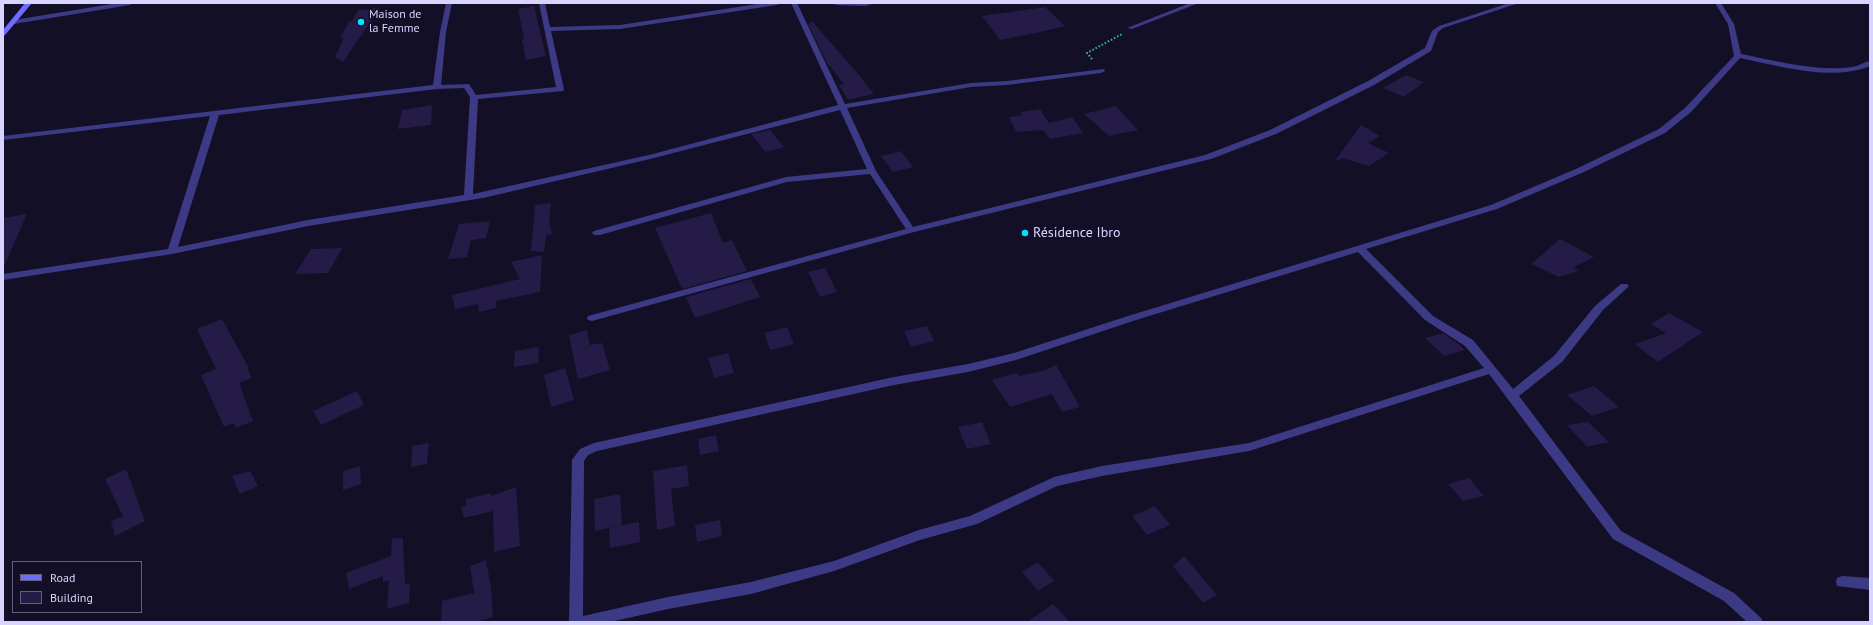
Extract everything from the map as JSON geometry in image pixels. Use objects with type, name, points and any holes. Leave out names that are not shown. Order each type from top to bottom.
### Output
[{"type":"main road","points":[[3,34],[29,3]]},
{"type":"street","points":[[14,22],[130,3]]},
{"type":"street","points":[[437,87],[443,32],[449,3]]},
{"type":"street","points":[[474,97],[560,89],[542,3]]},
{"type":"street","points":[[548,30],[620,27],[777,3]]},
{"type":"street","points":[[794,3],[872,171],[911,230]]},
{"type":"street","points":[[836,3],[873,3]]},
{"type":"street","points":[[1130,28],[1196,3]]},
{"type":"street","points":[[592,318],[911,230],[1208,158],[1273,132],[1371,83],[1428,49],[1435,31],[1441,27],[1516,3]]},
{"type":"street","points":[[1718,3],[1732,24],[1738,56]]},
{"type":"street","points":[[1738,56],[1834,71],[1856,68],[1870,63]]},
{"type":"street","points":[[576,622],[578,460],[584,452],[594,447],[894,381],[968,368],[1009,358],[1132,318],[1494,207],[1581,170],[1662,131],[1688,110],[1738,56]]},
{"type":"street","points":[[3,277],[172,251],[308,223],[468,197],[650,156],[841,107],[971,85],[1007,83],[1101,71]]},
{"type":"street","points":[[3,138],[437,87],[466,86],[474,97],[468,197]]},
{"type":"street","points":[[172,251],[215,114]]},
{"type":"street","points":[[597,233],[712,202],[786,180],[872,171]]},
{"type":"street","points":[[1360,248],[1429,318],[1469,343],[1512,395],[1617,535],[1729,597],[1756,622]]},
{"type":"street","points":[[1512,395],[1558,359],[1599,308],[1624,286]]},
{"type":"street","points":[[583,622],[751,588],[834,566],[919,535],[973,520],[1054,482],[1102,471],[1249,447],[1492,370]]},
{"type":"street","points":[[1842,582],[1870,584]]},
{"type":"path","points":[[1101,71],[1087,53],[1118,37],[1130,28]]},
{"type":"building","points":[[534,6],[546,56],[526,60],[522,40],[524,39],[518,9]]},
{"type":"building","points":[[1045,7],[1065,26],[1000,40],[982,16]]},
{"type":"building","points":[[380,8],[343,62],[335,57],[344,38],[340,39],[349,21],[352,21],[358,10]]},
{"type":"building","points":[[812,21],[874,94],[848,100],[839,85],[844,84],[827,63],[808,24]]},
{"type":"building","points":[[1406,75],[1424,82],[1404,97],[1383,88]]},
{"type":"building","points":[[432,105],[431,125],[398,129],[402,110]]},
{"type":"building","points":[[1116,106],[1138,130],[1109,136],[1084,114]]},
{"type":"building","points":[[1040,109],[1049,123],[1072,117],[1083,133],[1050,139],[1043,130],[1016,132],[1009,117],[1022,115],[1020,112]]},
{"type":"building","points":[[1361,125],[1380,136],[1368,143],[1389,153],[1369,166],[1342,158],[1334,162]]},
{"type":"building","points":[[770,130],[784,147],[765,152],[751,134]]},
{"type":"building","points":[[901,151],[913,167],[893,172],[881,156]]},
{"type":"building","points":[[551,203],[549,218],[552,234],[546,235],[544,252],[531,251],[535,205]]},
{"type":"building","points":[[711,213],[723,243],[732,240],[747,271],[682,289],[655,228]]},
{"type":"building","points":[[27,214],[3,269],[3,218]]},
{"type":"building","points":[[490,221],[486,238],[471,240],[467,257],[448,259],[459,224]]},
{"type":"building","points":[[1560,239],[1594,257],[1574,267],[1578,271],[1559,277],[1531,264]]},
{"type":"building","points":[[342,248],[328,273],[295,274],[311,249]]},
{"type":"building","points":[[542,255],[540,292],[496,301],[496,308],[479,312],[478,304],[455,309],[452,295],[520,279],[511,262]]},
{"type":"building","points":[[825,268],[837,292],[820,297],[808,272]]},
{"type":"building","points":[[751,279],[760,297],[695,318],[686,297]]},
{"type":"building","points":[[1669,313],[1703,332],[1658,362],[1635,344],[1666,333],[1651,324]]},
{"type":"building","points":[[222,319],[249,368],[247,368],[252,378],[239,383],[253,421],[236,428],[234,423],[224,427],[201,375],[216,369],[197,329]]},
{"type":"building","points":[[927,326],[934,341],[911,347],[904,331]]},
{"type":"building","points":[[787,327],[794,344],[770,350],[764,333]]},
{"type":"building","points":[[587,330],[590,345],[602,343],[610,370],[578,379],[569,335]]},
{"type":"building","points":[[1443,333],[1465,350],[1444,356],[1425,338]]},
{"type":"building","points":[[539,347],[538,363],[514,367],[515,351]]},
{"type":"building","points":[[728,353],[734,373],[714,378],[708,358]]},
{"type":"building","points":[[1056,365],[1080,407],[1062,412],[1052,394],[1010,407],[992,380],[1016,373],[1019,376],[1046,370]]},
{"type":"building","points":[[565,368],[574,400],[551,407],[544,375]]},
{"type":"building","points":[[1594,386],[1619,407],[1592,416],[1567,395]]},
{"type":"building","points":[[357,391],[364,405],[321,425],[313,411]]},
{"type":"building","points":[[982,422],[991,444],[967,449],[958,427]]},
{"type":"building","points":[[1588,422],[1609,442],[1587,447],[1567,425]]},
{"type":"building","points":[[716,435],[719,451],[700,455],[698,439]]},
{"type":"building","points":[[429,443],[427,464],[411,467],[412,446]]},
{"type":"building","points":[[687,465],[689,486],[671,489],[675,526],[657,530],[653,471]]},
{"type":"building","points":[[360,466],[361,484],[343,490],[343,471]]},
{"type":"building","points":[[126,469],[145,521],[115,536],[111,521],[123,516],[105,479]]},
{"type":"building","points":[[250,471],[258,486],[240,494],[232,476]]},
{"type":"building","points":[[1469,478],[1484,496],[1463,501],[1448,484]]},
{"type":"building","points":[[516,487],[520,546],[494,552],[493,511],[464,518],[461,507],[466,505],[466,499],[491,493],[491,496]]},
{"type":"building","points":[[620,494],[622,525],[595,531],[594,499]]},
{"type":"building","points":[[1155,506],[1170,525],[1147,535],[1132,516]]},
{"type":"building","points":[[720,520],[722,536],[697,542],[695,525]]},
{"type":"building","points":[[639,522],[640,542],[610,548],[609,528]]},
{"type":"building","points":[[392,538],[403,538],[405,584],[410,583],[409,603],[387,609],[389,580],[383,582],[383,576],[349,589],[346,573],[391,556]]},
{"type":"building","points":[[1184,556],[1217,595],[1203,603],[1173,566]]},
{"type":"building","points":[[486,560],[491,587],[493,617],[476,622],[441,622],[442,601],[474,593],[470,566]]},
{"type":"building","points":[[1038,562],[1054,581],[1038,591],[1022,572]]},
{"type":"building","points":[[1053,604],[1070,622],[1027,622]]},
{"type":"place","name":"Maison de la Femme","points":[[361,22]]},
{"type":"place","name":"Résidence Ibro","points":[[1025,233]]}]
